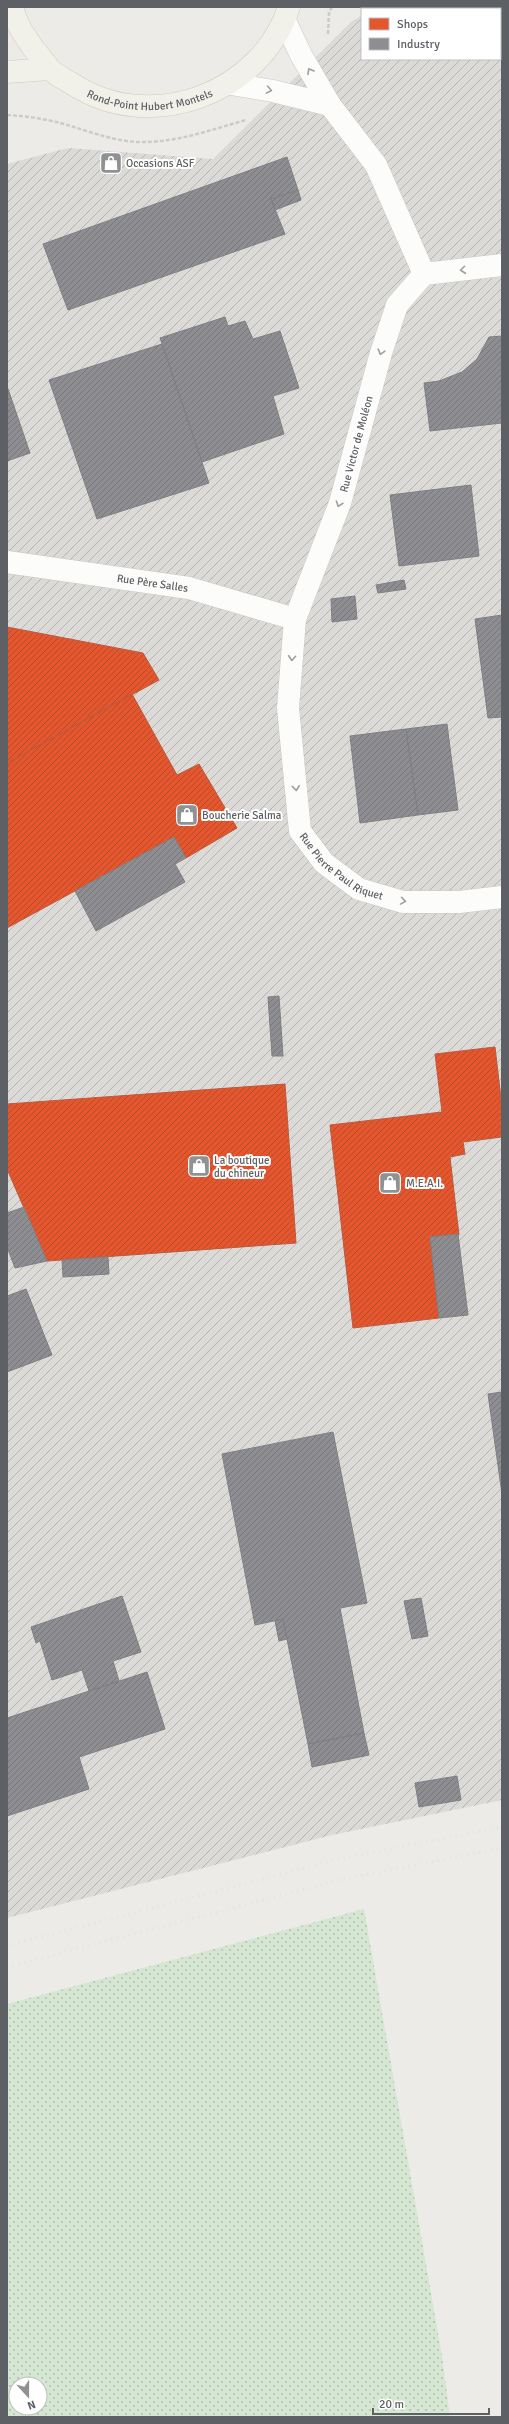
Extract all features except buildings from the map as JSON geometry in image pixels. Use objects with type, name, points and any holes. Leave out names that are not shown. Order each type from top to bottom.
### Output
[{"type":"main road","name":"Rond-Point Hubert Montels","points":[[12,7],[17,26],[50,69],[90,95],[138,107],[186,103],[230,84],[266,51],[287,14]]},
{"type":"main road","points":[[7,72],[50,69]]},
{"type":"street","points":[[287,14],[301,55],[330,105],[376,165],[424,274],[502,265]]},
{"type":"street","points":[[230,84],[273,91],[330,105]]},
{"type":"street","name":"Rue Victor de Moléon","points":[[295,620],[340,503],[381,353],[397,305],[424,274]]},
{"type":"street","name":"Rue Père Salles","points":[[7,562],[189,588],[295,620]]},
{"type":"street","name":"Rue Pierre Paul Riquet","points":[[295,620],[288,708],[300,831],[324,863],[359,889],[403,902],[459,902],[502,897]]},
{"type":"shaded area","points":[[502,7],[502,1800],[332,1835],[7,1918],[7,164],[68,148],[213,159],[351,22],[361,16],[361,60],[501,60],[501,8],[372,8]]},
{"type":"green space","points":[[364,1909],[442,2356],[450,2417],[7,2417],[7,2004]]},
{"type":"railway","points":[[7,1946],[339,1859],[502,1827]]},
{"type":"railway","points":[[7,1967],[344,1879],[502,1848]]},
{"type":"place","name":"Occasions ASF","points":[[111,163]]},
{"type":"place","name":"Boucherie Salma","points":[[187,815]]},
{"type":"place","name":"La boutique du chineur","points":[[199,1166]]},
{"type":"place","name":"M.E.A.I.","points":[[390,1183]]}]
